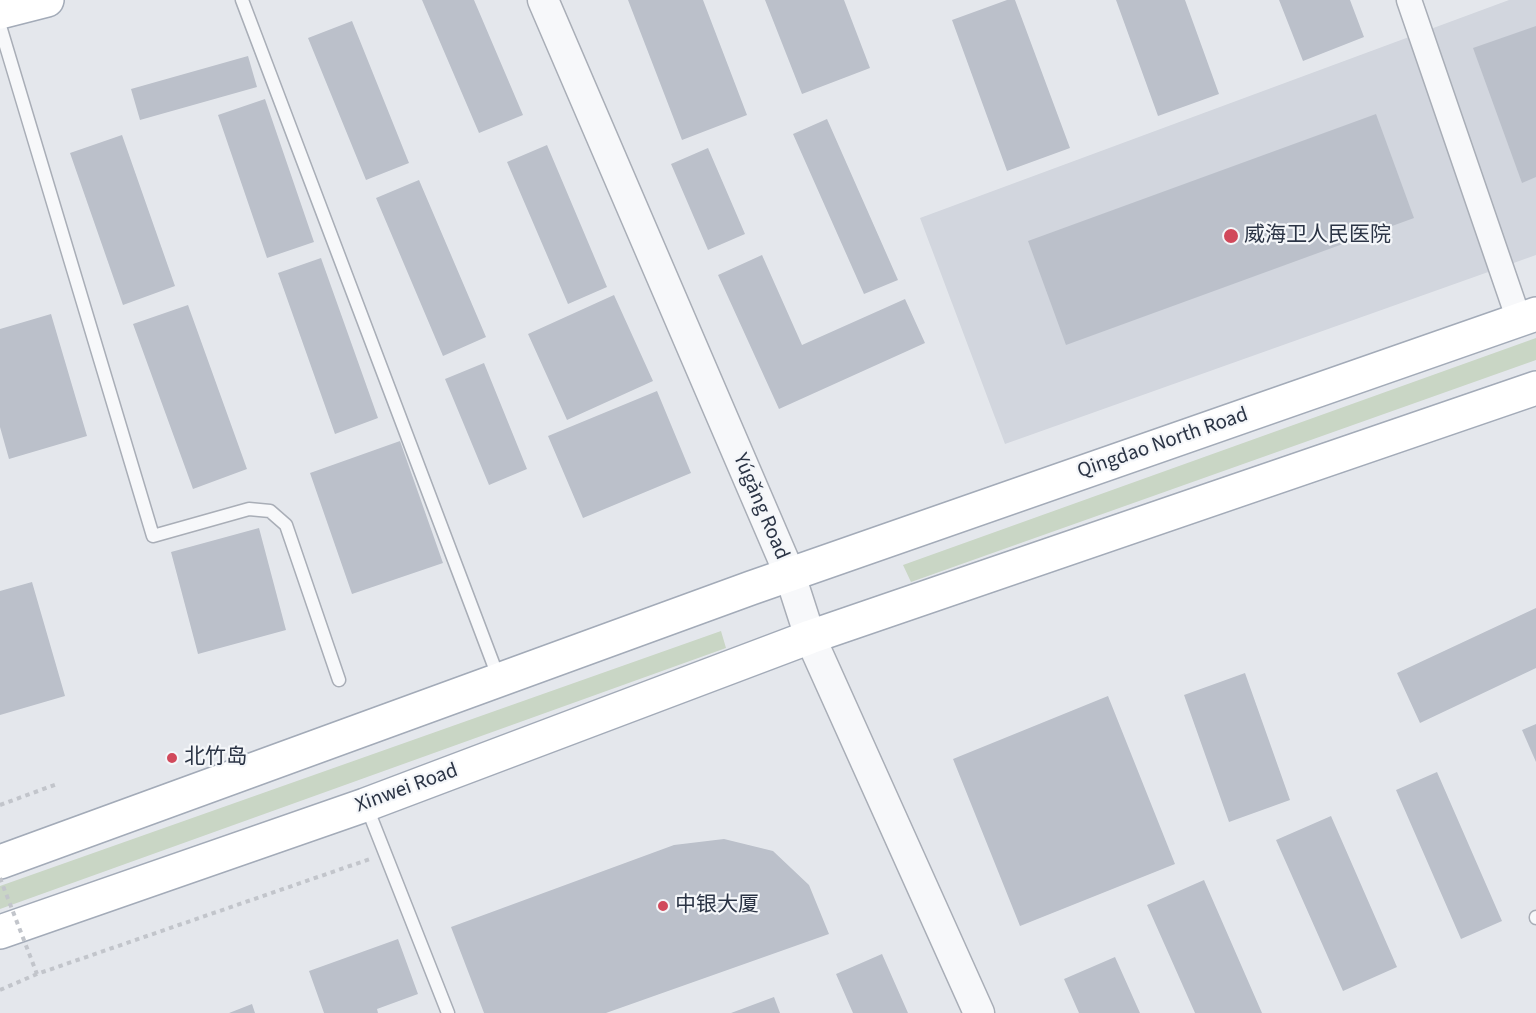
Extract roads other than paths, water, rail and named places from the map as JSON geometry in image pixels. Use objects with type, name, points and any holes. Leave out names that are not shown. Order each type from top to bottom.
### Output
[{"type":"main road","points":[[0,12],[47,0]]},
{"type":"main road","name":"Qingdao North Road","points":[[790,575],[1528,316]]},
{"type":"main road","points":[[810,637],[1536,388]]},
{"type":"main road","points":[[0,862],[790,575]]},
{"type":"main road","name":"Xinwei Road","points":[[0,932],[365,805],[810,637]]},
{"type":"street","name":"Yúgǎng Road","points":[[543,0],[790,575],[810,637],[979,1013]]},
{"type":"street","points":[[1409,0],[1528,316]]},
{"type":"lane","points":[[242,0],[500,680]]},
{"type":"lane","points":[[0,26],[153,536],[249,509],[270,511],[286,525],[339,680]]},
{"type":"lane","points":[[365,805],[448,1013]]},
{"type":"place","name":"威海卫人民医院","points":[[1231,236]]},
{"type":"place","name":"北竹岛","points":[[172,758]]},
{"type":"place","name":"中银大厦","points":[[663,906]]}]
